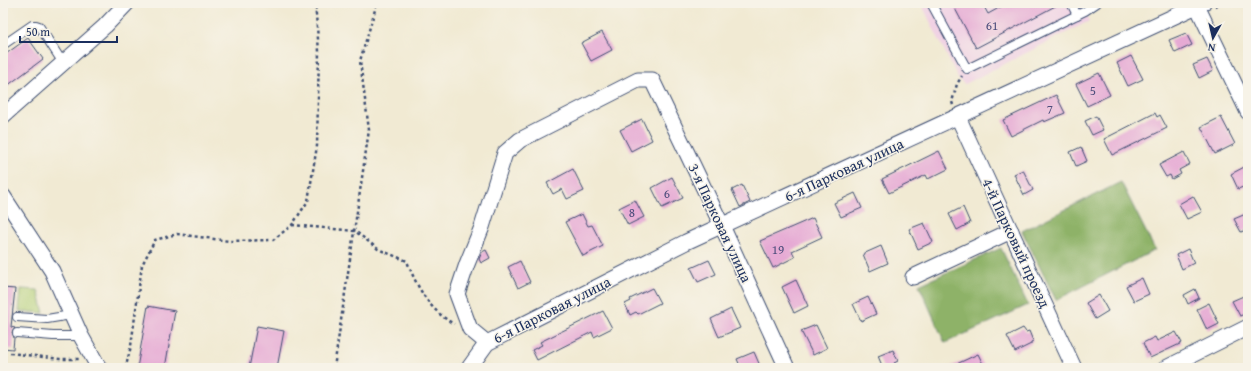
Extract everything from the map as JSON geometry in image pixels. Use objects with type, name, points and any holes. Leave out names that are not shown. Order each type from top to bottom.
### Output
[{"type":"street","points":[[3,116],[105,26],[127,3]]},
{"type":"street","points":[[1200,4],[1248,112]]},
{"type":"street","name":"6-я Парковая улица","points":[[487,343],[686,242],[1200,4]]},
{"type":"street","name":"3-я Парковая улица","points":[[470,329],[457,294],[482,227],[505,153],[520,140],[638,80],[652,80],[722,226],[787,368]]},
{"type":"street","name":"4-й Парковый проезд","points":[[958,117],[1074,368]]},
{"type":"street","points":[[3,196],[52,271],[81,336],[96,364]]},
{"type":"street","points":[[913,277],[1011,231]]},
{"type":"street","points":[[1166,368],[1248,327]]},
{"type":"street","points":[[469,368],[487,343],[470,329]]},
{"type":"lane","points":[[931,3],[967,69],[1077,15],[1097,3]]},
{"type":"lane","points":[[1071,3],[1077,15]]},
{"type":"lane","points":[[3,45],[32,25],[36,24],[39,26],[64,62]]},
{"type":"lane","points":[[17,317],[47,319],[72,315]]},
{"type":"lane","points":[[17,333],[52,336],[81,336]]},
{"type":"path","points":[[124,368],[126,366],[131,346],[142,265],[155,240],[177,234],[229,241],[273,240],[292,225],[308,201],[317,146],[319,51],[315,3]]},
{"type":"path","points":[[334,368],[369,130],[360,61],[377,3]]},
{"type":"path","points":[[958,117],[952,102],[957,84],[967,69]]},
{"type":"path","points":[[292,225],[354,231],[378,249],[407,261],[412,276],[429,304],[453,324],[470,329]]},
{"type":"path","points":[[10,353],[96,364]]},
{"type":"shaded area","points":[[921,3],[1081,3],[1089,21],[965,84],[959,80]]},
{"type":"green space","points":[[1121,182],[1155,250],[1056,300],[1022,231]]},
{"type":"green space","points":[[1001,248],[1028,305],[945,343],[919,285]]},
{"type":"green space","points":[[21,289],[38,290],[44,313],[19,311]]},
{"type":"building","points":[[952,3],[982,3],[988,14],[1008,3],[1061,3],[976,48]]},
{"type":"building","points":[[602,32],[612,50],[591,61],[581,43]]},
{"type":"building","points":[[1186,33],[1192,45],[1175,53],[1169,40]]},
{"type":"building","points":[[28,38],[43,59],[3,89],[3,56]]},
{"type":"building","points":[[1131,56],[1143,79],[1128,86],[1117,63]]},
{"type":"building","points":[[1207,59],[1213,71],[1199,78],[1193,65]]},
{"type":"building","points":[[1099,73],[1110,95],[1087,106],[1076,84]]},
{"type":"building","points":[[1056,95],[1065,113],[1044,122],[1043,120],[1011,136],[1003,120]]},
{"type":"building","points":[[1155,113],[1157,117],[1160,115],[1167,128],[1112,155],[1104,139]]},
{"type":"building","points":[[1096,116],[1103,130],[1092,135],[1085,121]]},
{"type":"building","points":[[1221,117],[1235,144],[1215,154],[1201,127]]},
{"type":"building","points":[[642,119],[652,140],[631,151],[620,130]]},
{"type":"building","points":[[1081,147],[1087,161],[1076,166],[1070,152]]},
{"type":"building","points":[[939,151],[948,169],[928,179],[926,175],[889,193],[882,179]]},
{"type":"building","points":[[1184,152],[1190,164],[1179,170],[1181,174],[1172,179],[1170,175],[1166,177],[1159,165]]},
{"type":"building","points":[[1248,165],[1248,185],[1238,189],[1231,174]]},
{"type":"building","points":[[573,169],[584,191],[567,199],[562,189],[553,194],[547,183]]},
{"type":"building","points":[[1023,170],[1033,190],[1024,195],[1014,174]]},
{"type":"building","points":[[672,177],[683,198],[662,208],[652,188]]},
{"type":"building","points":[[742,185],[750,202],[740,207],[732,190]]},
{"type":"building","points":[[855,193],[862,208],[841,217],[834,203]]},
{"type":"building","points":[[1193,196],[1202,212],[1187,219],[1179,204]]},
{"type":"building","points":[[635,200],[644,217],[628,225],[619,208]]},
{"type":"building","points":[[963,207],[970,223],[957,230],[949,214]]},
{"type":"building","points":[[1248,213],[1248,229],[1241,232],[1234,219]]},
{"type":"building","points":[[582,214],[588,226],[592,225],[603,246],[583,256],[565,222]]},
{"type":"building","points":[[813,218],[822,237],[792,251],[795,257],[773,268],[760,241]]},
{"type":"building","points":[[924,223],[933,242],[918,249],[909,229]]},
{"type":"building","points":[[881,246],[888,263],[870,271],[863,254]]},
{"type":"building","points":[[1188,249],[1194,263],[1182,269],[1176,255]]},
{"type":"building","points":[[486,250],[490,258],[481,263],[479,259],[482,252]]},
{"type":"building","points":[[709,260],[716,274],[698,282],[691,268]]},
{"type":"building","points":[[520,261],[530,282],[518,288],[508,267]]},
{"type":"building","points":[[1142,278],[1149,294],[1134,301],[1126,286]]},
{"type":"building","points":[[796,280],[808,306],[794,313],[782,287]]},
{"type":"building","points":[[3,288],[15,289],[11,327],[15,328],[12,332],[14,338],[13,349],[3,348]]},
{"type":"building","points":[[652,288],[660,303],[638,314],[636,312],[630,315],[625,304],[631,301],[630,299]]},
{"type":"building","points":[[1195,289],[1199,298],[1188,304],[1184,295]]},
{"type":"building","points":[[1248,294],[1248,312],[1240,316],[1232,301]]},
{"type":"building","points":[[1099,295],[1108,311],[1095,319],[1086,303]]},
{"type":"building","points":[[868,297],[876,314],[861,321],[853,304]]},
{"type":"building","points":[[1209,303],[1219,324],[1207,330],[1197,309]]},
{"type":"building","points":[[148,306],[175,311],[165,368],[137,368]]},
{"type":"building","points":[[731,309],[740,328],[719,337],[711,319]]},
{"type":"building","points":[[603,311],[612,328],[594,337],[592,332],[537,360],[532,350],[542,345],[540,342]]},
{"type":"building","points":[[816,325],[827,348],[813,355],[801,331]]},
{"type":"building","points":[[257,326],[284,331],[277,368],[249,368]]},
{"type":"building","points":[[1023,328],[1026,332],[1029,331],[1033,341],[1031,344],[1015,352],[1007,336]]},
{"type":"building","points":[[1176,332],[1182,343],[1150,358],[1143,343],[1155,337],[1157,341]]},
{"type":"building","points":[[893,350],[898,361],[894,363],[896,368],[883,368],[878,356]]},
{"type":"building","points":[[754,352],[761,368],[741,368],[737,359]]},
{"type":"building","points":[[978,354],[985,368],[948,368]]}]
